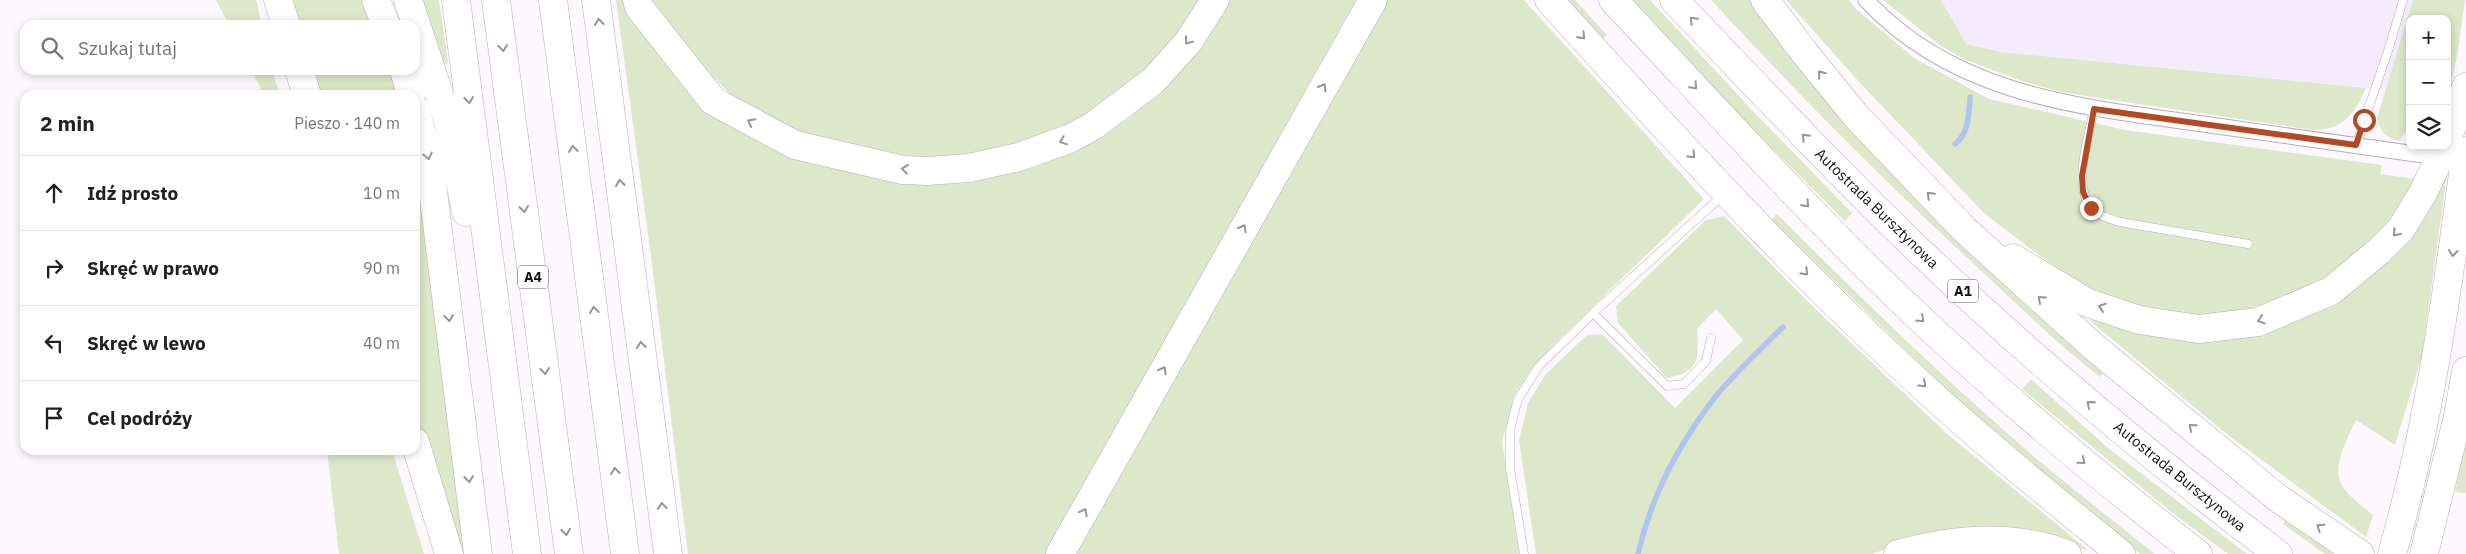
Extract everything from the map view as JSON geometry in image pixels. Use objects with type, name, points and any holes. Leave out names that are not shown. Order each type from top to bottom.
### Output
[{"type":"highway","points":[[278,0],[284,20]]},
{"type":"highway","points":[[376,0],[384,20]]},
{"type":"highway","points":[[408,0],[415,20]]},
{"type":"highway","points":[[456,0],[527,554]]},
{"type":"highway","name":"A4","points":[[496,0],[569,554]]},
{"type":"highway","points":[[553,0],[625,554]]},
{"type":"highway","points":[[596,0],[668,554]]},
{"type":"highway","points":[[637,0],[639,7],[713,101],[795,145],[903,170],[928,171],[978,166],[1019,157],[1071,138],[1093,126],[1112,114],[1153,81],[1189,41],[1215,0]]},
{"type":"highway","points":[[1060,554],[1372,0]]},
{"type":"highway","points":[[1549,0],[1726,192],[1797,264],[1974,432],[2121,554]]},
{"type":"highway","points":[[1613,0],[1839,240],[1911,310],[2061,444],[2198,554]]},
{"type":"highway","name":"Autostrada Bursztynowa","points":[[1674,0],[1843,176],[1910,242],[2008,333],[2107,419],[2278,554]]},
{"type":"highway","points":[[1765,0],[1856,116],[1964,229],[2094,347],[2264,486],[2360,554]]},
{"type":"highway","points":[[420,36],[448,121],[470,230],[504,374]]},
{"type":"highway","points":[[301,75],[305,90]]},
{"type":"highway","points":[[405,75],[410,90]]},
{"type":"highway","points":[[2451,129],[2466,87]]},
{"type":"highway","points":[[420,126],[429,158],[478,554]]},
{"type":"highway","points":[[1964,229],[2088,303],[2139,320],[2199,329],[2258,322],[2331,291],[2379,251],[2400,229],[2423,194],[2434,151]]},
{"type":"highway","points":[[2392,554],[2405,509],[2439,346],[2466,151]]},
{"type":"highway","points":[[2424,554],[2458,416],[2466,371]]},
{"type":"highway","points":[[419,455],[449,554]]},
{"type":"highway","points":[[1898,554],[1930,545],[1991,539],[2015,542],[2067,554]]},
{"type":"street","points":[[1866,0],[1880,15],[1918,45],[1960,69],[1992,84],[2028,95],[2094,109],[2356,145],[2434,151]]},
{"type":"lane","points":[[2356,145],[2390,45],[2403,0]]},
{"type":"lane","points":[[2094,109],[2082,176],[2083,192],[2091,208],[2103,217],[2120,222],[2248,244]]},
{"type":"lane","points":[[1524,554],[1510,468],[1510,430],[1518,398],[1540,366],[1593,313],[1726,192]]},
{"type":"lane","points":[[1593,313],[1667,386],[1684,384],[1706,360],[1711,338]]},
{"type":"shaded area","points":[[1941,0],[2435,0],[2415,15],[2406,15],[2406,92],[2002,52],[1966,44]]},
{"type":"green space","points":[[216,0],[256,0],[261,20],[226,20]]},
{"type":"green space","points":[[290,0],[364,0],[373,20],[296,20]]},
{"type":"green space","points":[[417,0],[439,0],[448,63],[442,65]]},
{"type":"green space","points":[[616,0],[627,0],[696,91],[821,165],[1053,159],[1128,119],[1180,72],[1222,16],[1230,0],[1356,0],[1045,554],[688,554],[650,248]]},
{"type":"green space","points":[[650,0],[1204,0],[1153,70],[1088,117],[980,157],[915,161],[820,141],[766,118],[729,93],[696,61]]},
{"type":"green space","points":[[1388,0],[1524,0],[1704,199],[1550,348],[1517,390],[1502,441],[1519,554],[1075,554]]},
{"type":"green space","points":[[1564,0],[1575,0],[1607,35],[1601,41]]},
{"type":"green space","points":[[1632,0],[1650,0],[1750,108],[1852,213],[1845,221],[1741,117]]},
{"type":"green space","points":[[1711,0],[1752,0],[2103,374],[2100,377],[2068,351],[1908,202],[1841,136]]},
{"type":"green space","points":[[1786,0],[1849,0],[1856,9],[1914,58],[1989,99],[2125,130],[2382,165],[2380,174],[2415,179],[2390,219],[2347,266],[2308,294],[2259,311],[2203,319],[2142,310],[2096,294],[2040,256],[1984,213],[1861,84]]},
{"type":"green space","points":[[1883,0],[1941,0],[1966,44],[2001,52],[2366,88],[2357,106],[2347,119],[2333,127],[2313,130],[2066,93],[2028,83],[1966,60],[1941,46]]},
{"type":"green space","points":[[2413,0],[2465,0],[2458,51],[2451,83],[2451,15],[2408,15]]},
{"type":"green space","points":[[2406,23],[2406,130],[2400,141],[2384,134],[2377,118]]},
{"type":"green space","points":[[254,75],[274,75],[278,90],[261,90]]},
{"type":"green space","points":[[313,75],[395,75],[399,90],[317,90]]},
{"type":"green space","points":[[2447,174],[2422,356],[2395,445],[2356,420],[2340,458],[2338,474],[2342,486],[2354,500],[2373,515],[2366,537],[2228,435],[2090,321],[2096,316],[2290,320],[2425,215]]},
{"type":"green space","points":[[420,189],[472,554],[459,554],[420,427]]},
{"type":"green space","points":[[1777,214],[1872,308],[2003,430],[2155,554],[2140,554],[1964,406],[1771,220]]},
{"type":"green space","points":[[1724,216],[1809,303],[1946,433],[2088,550],[2035,537],[1922,538],[1871,554],[1536,554],[1519,440],[1528,403],[1546,374],[1587,335],[1602,334],[1675,408],[1743,340],[1716,309],[1697,329],[1697,356],[1692,368],[1667,378],[1618,323],[1616,306],[1706,220]]},
{"type":"green space","points":[[2031,379],[2108,448],[2247,554],[2228,554],[2174,514],[2022,389]]},
{"type":"green space","points":[[2466,440],[2466,493],[2455,492]]},
{"type":"green space","points":[[328,455],[394,455],[424,554],[339,554]]},
{"type":"green space","points":[[2287,518],[2339,554],[2325,554],[2283,524]]},
{"type":"waterway","points":[[1955,144],[1960,140],[1966,129],[1970,97]]},
{"type":"waterway","points":[[1638,554],[1659,491],[1690,432],[1716,396],[1783,327]]},
{"type":"route","points":[[2091,208],[2083,192],[2082,176],[2094,109],[2356,145],[2364,120]]}]
